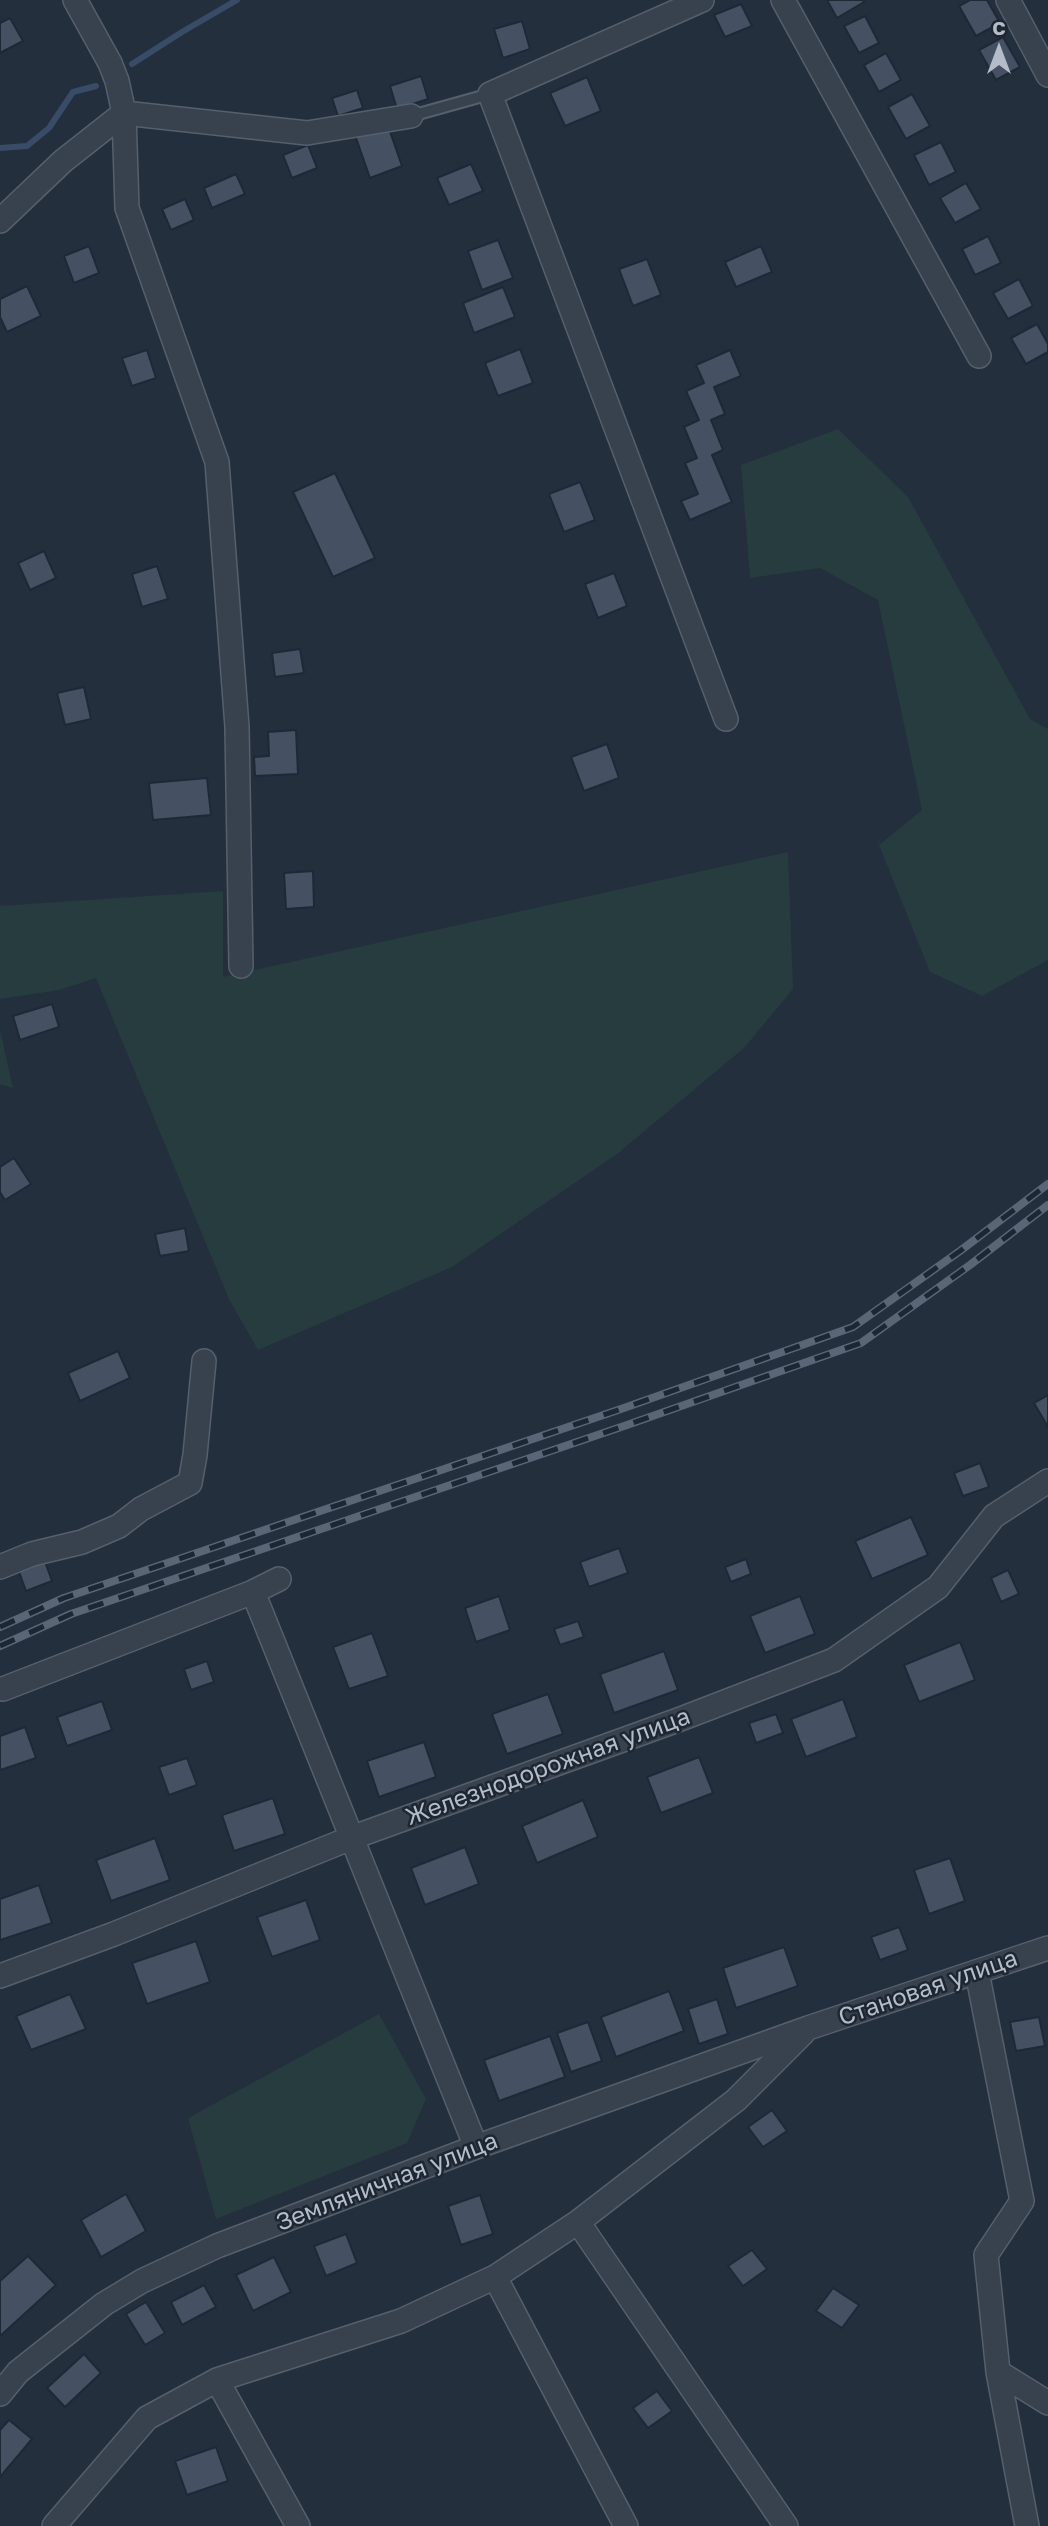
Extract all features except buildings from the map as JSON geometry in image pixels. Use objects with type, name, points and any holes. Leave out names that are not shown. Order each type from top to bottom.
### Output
[{"type":"street","points":[[75,0],[110,63],[124,113],[127,208],[217,462],[237,727],[242,966]]},
{"type":"street","points":[[702,0],[490,93],[726,719]]},
{"type":"street","points":[[783,0],[979,356]]},
{"type":"street","points":[[1008,0],[1048,75]]},
{"type":"street","points":[[0,221],[63,161],[124,113],[307,133],[411,116]]},
{"type":"street","points":[[0,1567],[32,1554],[82,1542],[119,1526],[141,1509],[190,1483],[204,1361]]},
{"type":"street","name":"Железнодорожная улица","points":[[0,1976],[114,1934],[351,1838],[678,1720],[834,1660],[938,1587],[994,1516],[1048,1481]]},
{"type":"street","points":[[2,1690],[253,1592],[279,1579]]},
{"type":"street","points":[[253,1592],[476,2147]]},
{"type":"street","name":"Становая улица","points":[[808,2028],[1048,1948]]},
{"type":"street","points":[[977,1972],[1021,2201],[986,2255],[998,2372],[1027,2526]]},
{"type":"street","points":[[54,2526],[147,2418],[216,2379],[401,2321],[495,2277],[578,2222],[736,2100],[808,2028]]},
{"type":"street","name":"Земляничная улица","points":[[0,2394],[18,2372],[104,2304],[142,2281],[217,2246],[476,2147],[808,2028]]},
{"type":"street","points":[[578,2222],[786,2526]]},
{"type":"street","points":[[495,2277],[626,2526]]},
{"type":"street","points":[[998,2372],[1048,2403]]},
{"type":"street","points":[[216,2379],[298,2526]]},
{"type":"lane","points":[[411,116],[490,93]]},
{"type":"green space","points":[[838,429],[908,497],[1030,719],[1048,729],[1048,960],[982,996],[930,972],[879,845],[922,810],[878,600],[820,568],[750,578],[741,465]]},
{"type":"green space","points":[[788,852],[793,989],[744,1048],[617,1154],[452,1267],[258,1350],[229,1299],[96,978],[59,990],[0,999],[0,906],[223,891],[223,977]]},
{"type":"green space","points":[[0,1029],[13,1088],[0,1084]]},
{"type":"green space","points":[[379,2014],[426,2099],[407,2143],[216,2219],[188,2118]]},
{"type":"waterway","points":[[132,64],[237,0]]},
{"type":"waterway","points":[[0,148],[27,146],[49,128],[73,92],[96,86]]},
{"type":"railway","points":[[0,1627],[64,1598],[621,1409],[853,1327],[1048,1184]]},
{"type":"railway","points":[[0,1646],[71,1614],[861,1343],[1048,1205]]}]
